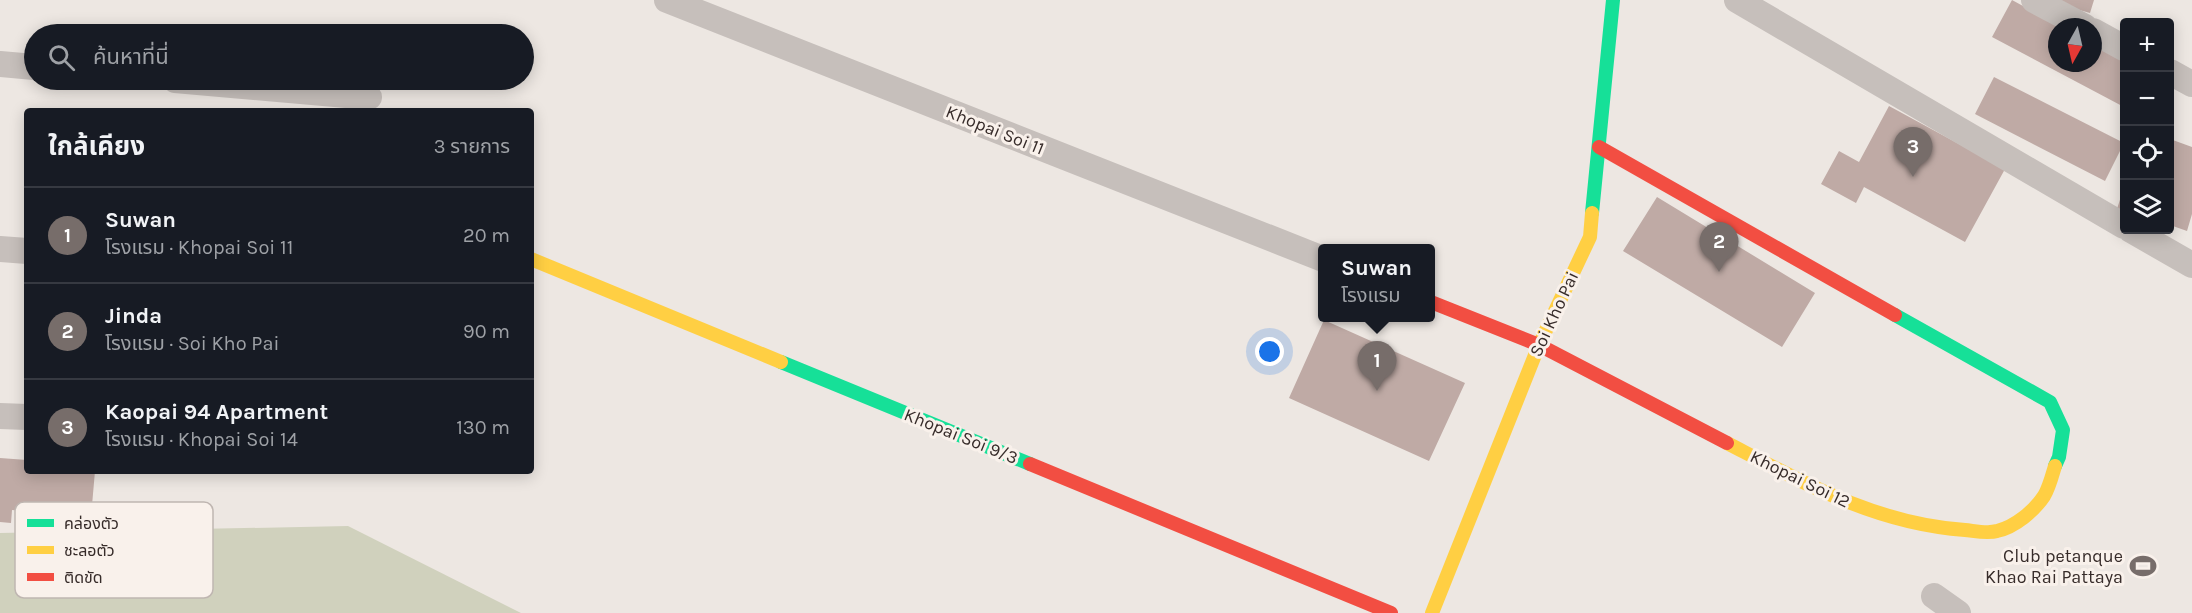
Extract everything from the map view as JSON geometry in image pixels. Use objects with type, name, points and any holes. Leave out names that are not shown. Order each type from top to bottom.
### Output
[{"type":"street","name":"Khopai Soi 11","points":[[668,0],[1318,257]]},
{"type":"street","name":"Soi Kho Pai","points":[[1432,613],[1539,345],[1590,237],[1613,0]]},
{"type":"street","points":[[1737,0],[2120,224]]},
{"type":"street","points":[[2034,0],[2068,18]]},
{"type":"street","points":[[2102,36],[2120,46]]},
{"type":"street","points":[[0,64],[24,66]]},
{"type":"street","points":[[2174,75],[2192,84]]},
{"type":"street","points":[[289,90],[369,97]]},
{"type":"street","name":"Khopai Soi 12","points":[[1539,345],[1826,494],[1865,509],[1904,520],[1952,529],[1996,532],[2020,521],[2044,496],[2059,457],[2063,430],[2050,402],[1599,147]]},
{"type":"street","points":[[2138,234],[2192,265]]},
{"type":"street","points":[[0,249],[24,252]]},
{"type":"street","name":"Khopai Soi 9/3","points":[[534,260],[1391,613]]},
{"type":"street","points":[[1435,304],[1539,345]]},
{"type":"street","points":[[0,416],[24,417]]},
{"type":"street","points":[[1934,596],[1958,613]]},
{"type":"green space","points":[[348,526],[521,613],[0,613],[0,533],[15,533],[15,598],[213,598],[213,529]]},
{"type":"building","points":[[2012,0],[2048,19],[2048,67],[1992,37]]},
{"type":"building","points":[[2044,0],[2094,0],[2090,13]]},
{"type":"building","points":[[2102,48],[2120,58],[2120,105],[2058,72],[2102,72]]},
{"type":"building","points":[[1994,77],[2120,141],[2120,151],[2105,181],[1975,114]]},
{"type":"building","points":[[1889,106],[2005,169],[1965,242],[1864,187],[1856,203],[1821,184],[1839,151],[1859,162]]},
{"type":"building","points":[[2174,140],[2192,147],[2192,214],[2187,231],[2174,226]]},
{"type":"building","points":[[1657,197],[1815,293],[1782,347],[1623,251]]},
{"type":"building","points":[[1323,322],[1328,322],[1465,383],[1429,461],[1289,398]]},
{"type":"building","points":[[0,458],[24,460],[24,474],[95,474],[92,502],[15,502],[11,523],[0,522]]},
{"type":"traffic: fast","points":[[1592,213],[1613,0]]},
{"type":"traffic: fast","points":[[1895,315],[2050,402],[2063,430],[2059,457],[2055,466]]},
{"type":"traffic: fast","points":[[781,362],[1030,464]]},
{"type":"traffic: slow","points":[[1432,613],[1539,345],[1590,237],[1592,213]]},
{"type":"traffic: slow","points":[[534,260],[781,362]]},
{"type":"traffic: slow","points":[[1727,443],[1813,487],[1871,510],[1901,520],[1981,532],[2004,529],[2029,513],[2046,493],[2055,466]]},
{"type":"traffic: jam","points":[[1599,147],[1895,315]]},
{"type":"traffic: jam","points":[[1435,304],[1539,345],[1727,443]]},
{"type":"traffic: jam","points":[[1030,464],[1391,613]]},
{"type":"place","name":"Kaopai 94 Apartment","points":[[1913,177]]},
{"type":"place","name":"Jinda","points":[[1719,272]]},
{"type":"place","name":"Suwan","points":[[1377,391]]},
{"type":"place","name":"Club petanque Khao Rai Pattaya","points":[[2143,566]]}]
